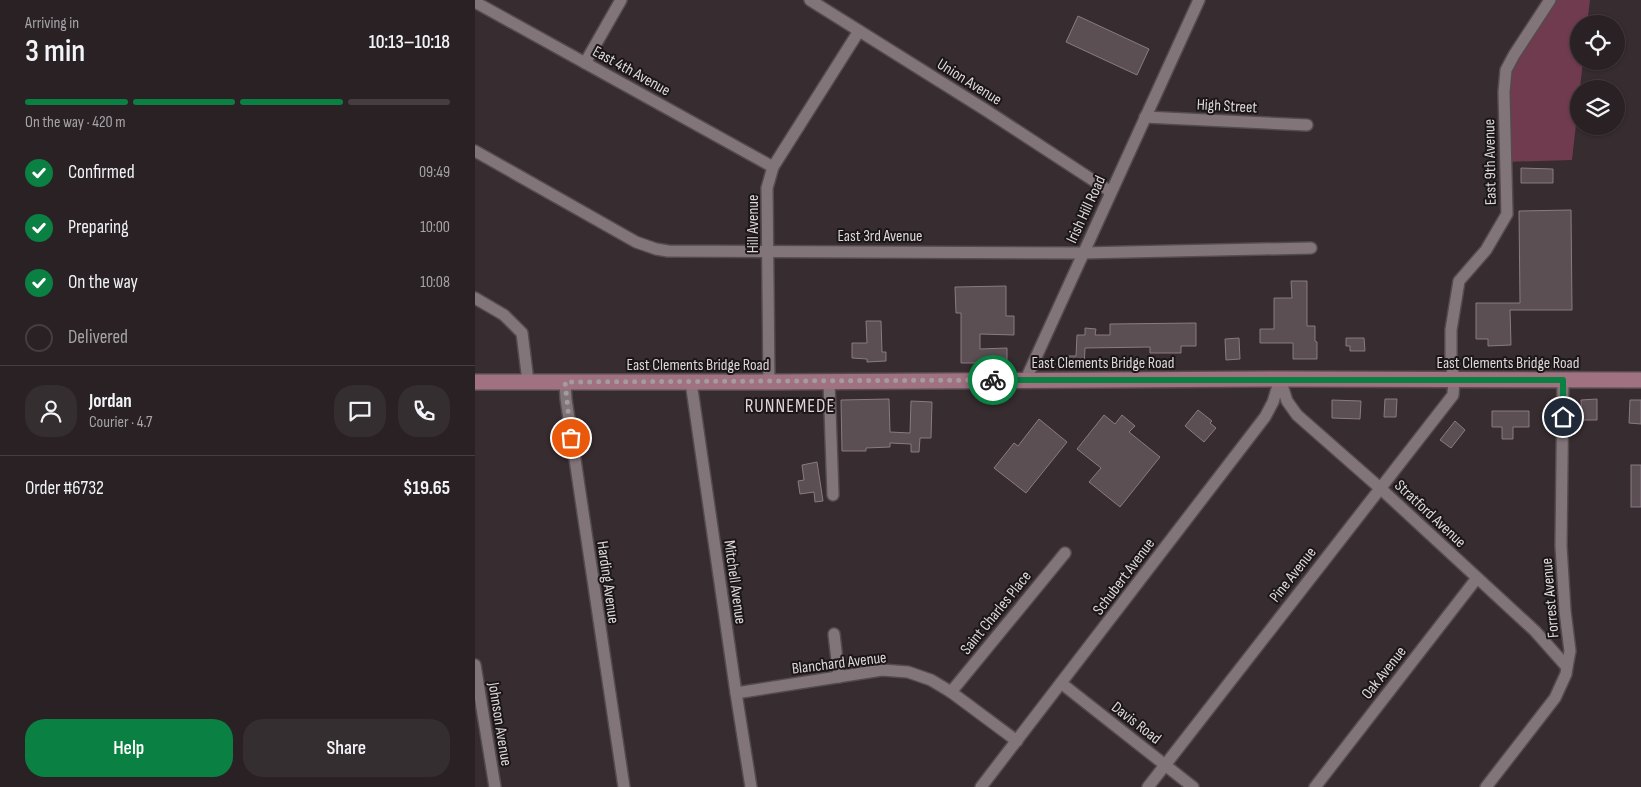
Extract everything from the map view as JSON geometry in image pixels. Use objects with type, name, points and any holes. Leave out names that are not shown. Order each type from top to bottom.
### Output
[{"type":"main road","name":"East Clements Bridge Road","points":[[475,382],[829,382],[1026,379],[1641,380]]},
{"type":"street","points":[[585,64],[621,0]]},
{"type":"street","name":"Union Avenue","points":[[810,0],[984,109],[1111,192]]},
{"type":"street","name":"Irish Hill Road","points":[[1026,379],[1199,0]]},
{"type":"street","name":"East 9th Avenue","points":[[1454,379],[1451,362],[1451,330],[1459,281],[1486,250],[1507,214],[1504,92],[1506,70],[1550,0]]},
{"type":"street","name":"East 4th Avenue","points":[[475,2],[773,167]]},
{"type":"street","name":"Hill Avenue","points":[[769,382],[767,188],[773,167],[859,31]]},
{"type":"street","name":"High Street","points":[[1145,117],[1307,125]]},
{"type":"street","name":"East 3rd Avenue","points":[[475,151],[644,246],[668,251],[1083,253],[1311,248]]},
{"type":"street","points":[[475,298],[504,315],[522,333],[528,381]]},
{"type":"street","name":"Stratford Avenue","points":[[1280,379],[1287,401],[1297,415],[1380,488],[1535,631],[1567,667]]},
{"type":"street","name":"Schubert Avenue","points":[[981,787],[1265,417],[1273,402],[1280,379]]},
{"type":"street","name":"Pine Avenue","points":[[1148,787],[1453,395],[1454,379]]},
{"type":"street","name":"Forrest Avenue","points":[[1485,787],[1555,698],[1566,674],[1570,651],[1565,611],[1561,546],[1563,380]]},
{"type":"street","name":"Harding Avenue","points":[[565,382],[623,787]]},
{"type":"street","name":"Mitchell Avenue","points":[[691,382],[751,787]]},
{"type":"street","points":[[829,382],[833,495]]},
{"type":"street","name":"Saint Charles Place","points":[[951,692],[1065,553]]},
{"type":"street","name":"Oak Avenue","points":[[1315,787],[1477,578]]},
{"type":"street","points":[[833,634],[839,677]]},
{"type":"street","name":"Johnson Avenue","points":[[475,666],[495,787]]},
{"type":"street","name":"Blanchard Avenue","points":[[736,693],[882,670],[908,672],[931,680],[951,692],[1017,741]]},
{"type":"street","name":"Davis Road","points":[[1061,683],[1193,787]]},
{"type":"shaded area","points":[[1549,0],[1590,0],[1588,15],[1570,15],[1570,70],[1582,70],[1581,80],[1570,80],[1570,135],[1575,135],[1572,160],[1504,162],[1512,54]]},
{"type":"building","points":[[1078,16],[1149,49],[1137,75],[1066,42]]},
{"type":"building","points":[[1521,168],[1553,169],[1553,183],[1521,183]]},
{"type":"building","points":[[1571,210],[1572,310],[1510,310],[1511,345],[1488,346],[1488,339],[1476,339],[1476,303],[1520,303],[1519,211]]},
{"type":"building","points":[[1291,281],[1307,281],[1307,326],[1315,326],[1317,359],[1293,359],[1293,343],[1260,343],[1260,329],[1274,329],[1274,298],[1292,298]]},
{"type":"building","points":[[1006,286],[1006,316],[1014,316],[1014,335],[980,334],[980,349],[1007,348],[1007,360],[961,363],[961,313],[956,313],[955,287]]},
{"type":"building","points":[[866,321],[881,321],[882,352],[886,352],[886,361],[867,362],[867,359],[852,358],[852,343],[867,343]]},
{"type":"building","points":[[1196,323],[1196,346],[1181,346],[1181,353],[1150,353],[1150,347],[1085,348],[1084,368],[1068,367],[1068,356],[1076,356],[1077,335],[1085,335],[1085,328],[1096,329],[1095,335],[1110,335],[1110,324]]},
{"type":"building","points":[[1239,338],[1240,359],[1226,360],[1225,339]]},
{"type":"building","points":[[1346,338],[1364,338],[1365,351],[1350,351],[1350,346],[1346,346]]},
{"type":"building","points":[[889,399],[890,432],[910,433],[911,401],[932,402],[931,438],[920,438],[919,452],[911,452],[911,444],[890,443],[890,447],[866,448],[866,451],[842,451],[841,400]]},
{"type":"building","points":[[1385,399],[1397,399],[1396,417],[1384,417]]},
{"type":"building","points":[[1597,399],[1597,420],[1582,420],[1581,400]]},
{"type":"building","points":[[1332,400],[1361,401],[1360,419],[1332,418]]},
{"type":"building","points":[[1630,400],[1641,400],[1641,424],[1629,423]]},
{"type":"building","points":[[1198,410],[1212,421],[1210,423],[1216,428],[1204,442],[1185,426]]},
{"type":"building","points":[[1492,411],[1529,411],[1529,427],[1513,427],[1513,439],[1502,439],[1502,427],[1492,427]]},
{"type":"building","points":[[1104,415],[1115,424],[1122,415],[1135,426],[1129,432],[1160,457],[1120,507],[1089,482],[1101,468],[1077,449]]},
{"type":"building","points":[[1039,419],[1067,442],[1026,493],[994,468],[1014,443],[1018,446]]},
{"type":"building","points":[[1455,421],[1465,430],[1451,448],[1440,440]]},
{"type":"building","points":[[817,462],[823,501],[815,502],[814,492],[800,494],[798,481],[804,480],[802,465]]},
{"type":"building","points":[[1631,465],[1641,465],[1641,507],[1631,507]]},
{"type":"way so far","points":[[571,438],[565,382],[993,380]]},
{"type":"district","name":"RUNNEMEDE","points":[[790,405]]},
{"type":"route","points":[[993,380],[1563,380],[1563,417]]}]
